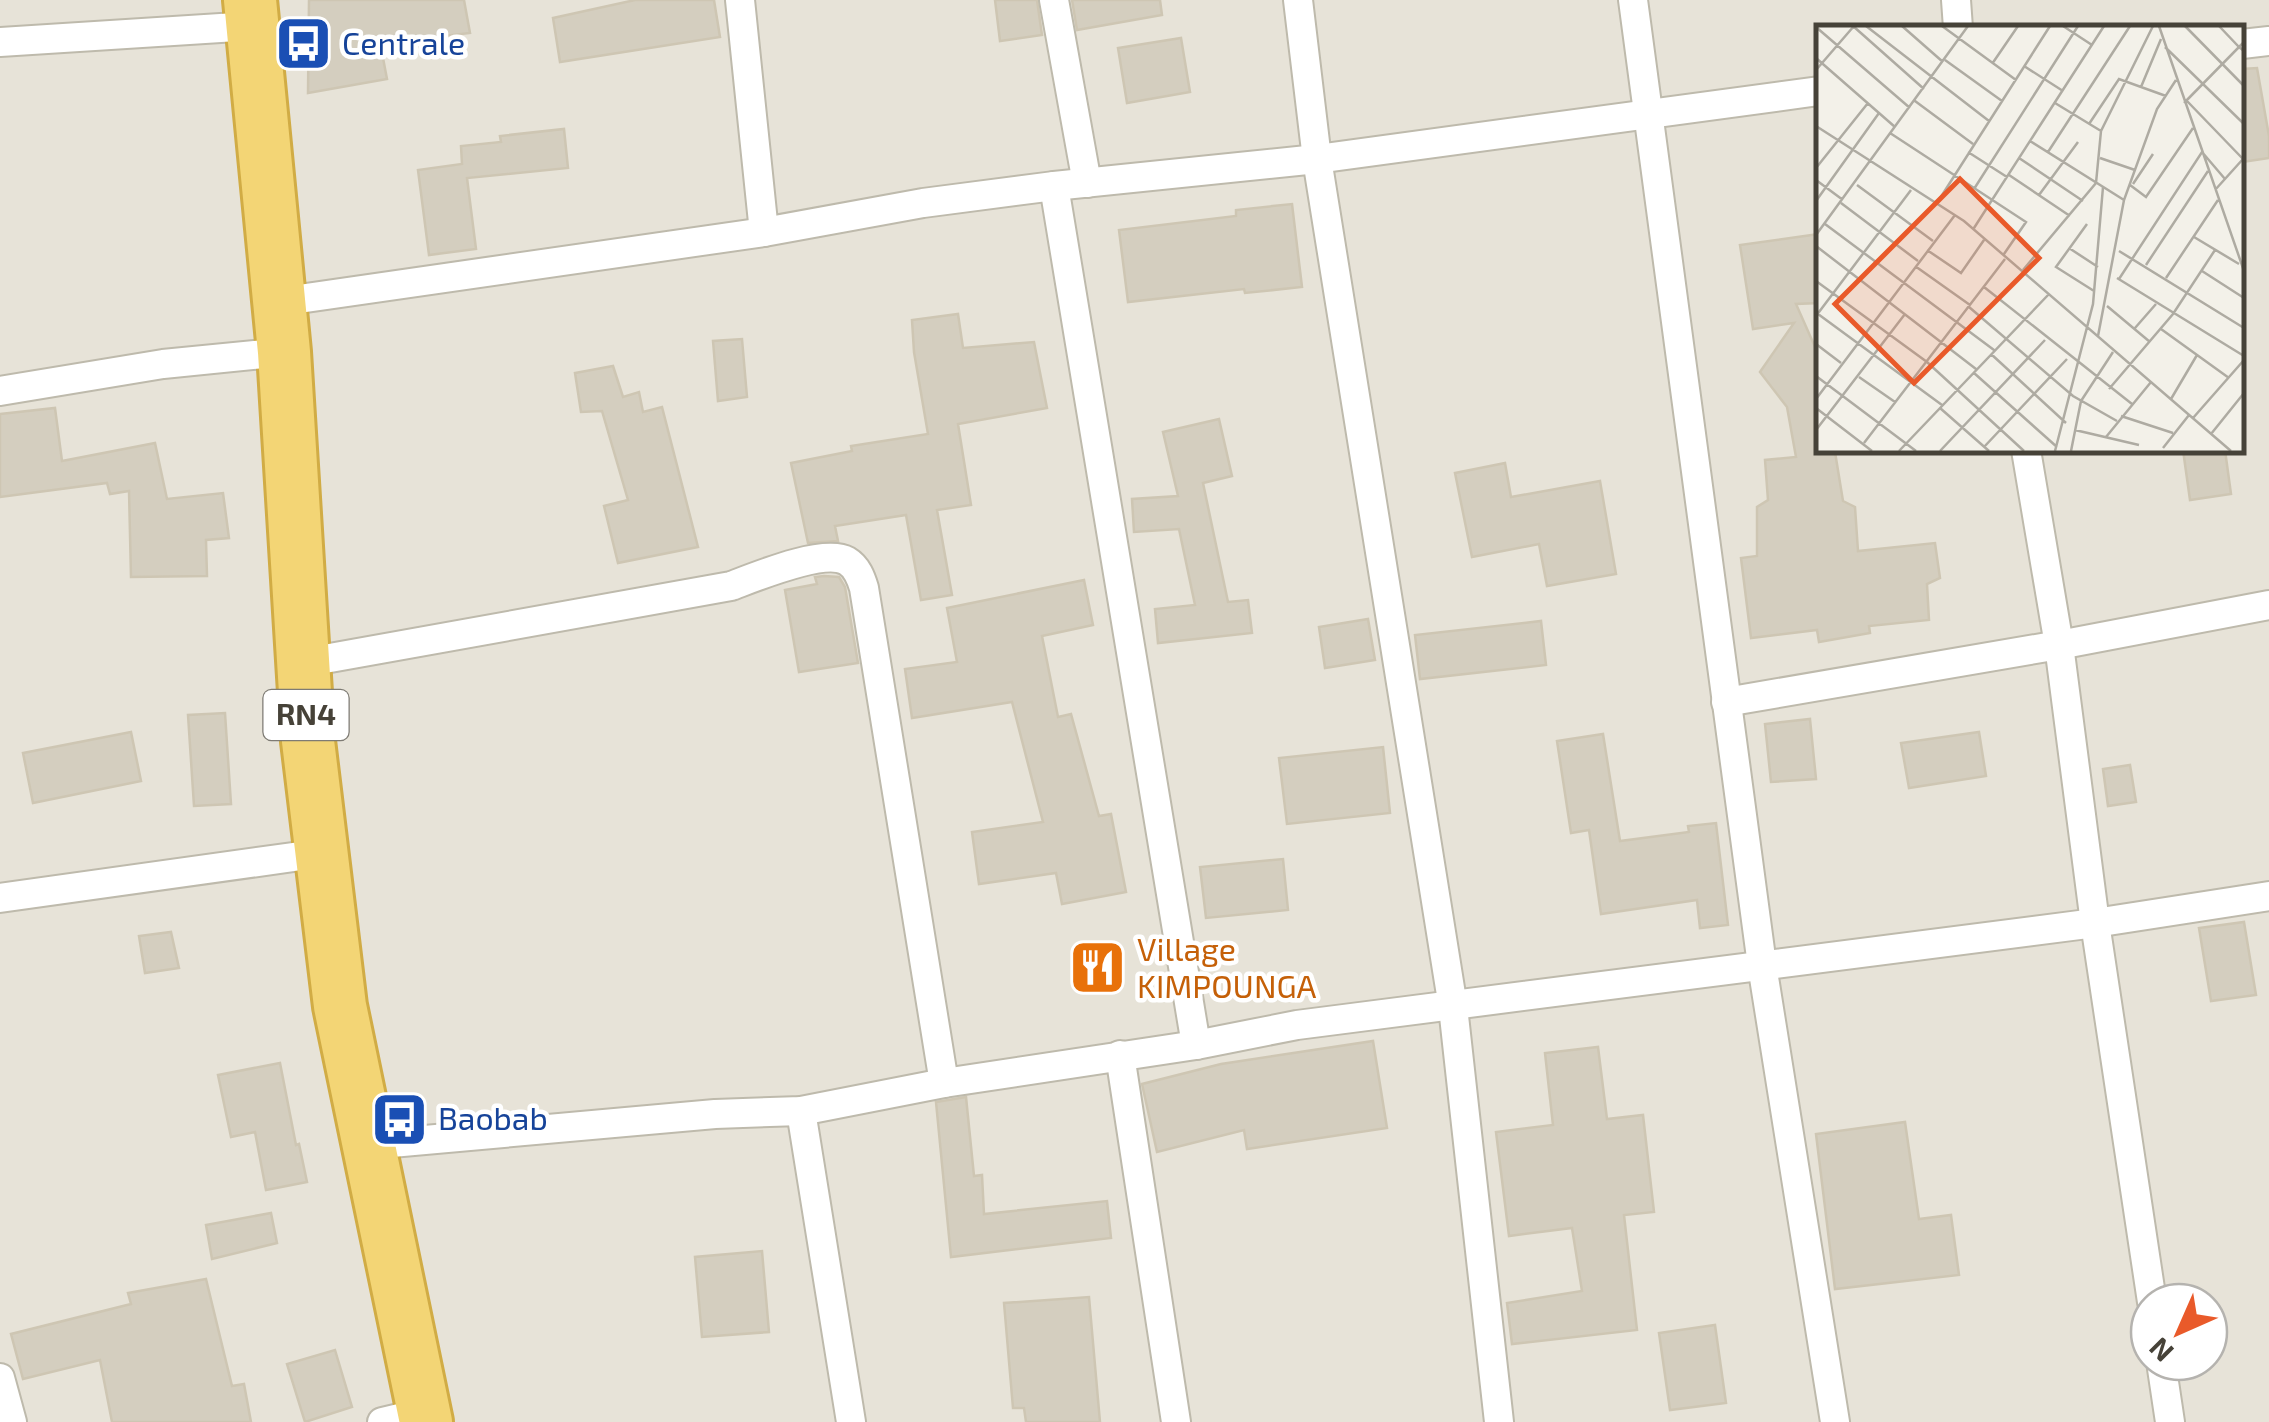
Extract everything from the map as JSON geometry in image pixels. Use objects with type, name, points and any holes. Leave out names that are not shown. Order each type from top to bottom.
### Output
[{"type":"highway","name":"RN4","points":[[251,13],[284,352],[302,663],[322,853],[340,1006],[370,1145],[411,1419]]},
{"type":"street","points":[[740,0],[764,232]]},
{"type":"street","points":[[1054,0],[1086,183]]},
{"type":"street","points":[[1298,0],[1318,158],[1453,1006],[1499,1422]]},
{"type":"street","points":[[1633,0],[1762,965],[1835,1422]]},
{"type":"street","points":[[1956,0],[1958,25]]},
{"type":"street","points":[[0,42],[251,13]]},
{"type":"street","points":[[2244,44],[2269,41]]},
{"type":"street","points":[[278,302],[764,232],[922,204],[1318,158],[1816,91]]},
{"type":"street","points":[[1054,186],[1196,1045]]},
{"type":"street","points":[[0,391],[164,364],[284,352]]},
{"type":"street","points":[[2026,452],[2060,645],[2095,923],[2149,1282]]},
{"type":"street","points":[[302,663],[731,586],[777,569],[832,557],[848,561],[860,574],[864,588],[944,1082]]},
{"type":"street","points":[[1726,702],[2060,645],[2269,604]]},
{"type":"street","points":[[0,898],[322,853]]},
{"type":"street","points":[[370,1145],[715,1114],[801,1111],[944,1082],[1196,1045],[1297,1025],[2095,923],[2269,896]]},
{"type":"street","points":[[1120,1055],[1176,1422]]},
{"type":"street","points":[[801,1111],[851,1422]]},
{"type":"street","points":[[0,1378],[12,1422]]},
{"type":"street","points":[[2164,1382],[2170,1422]]},
{"type":"shaded area","points":[[0,0],[2269,0],[2269,1422],[0,1422]]},
{"type":"building","points":[[309,0],[464,0],[470,33],[418,39],[379,37],[387,79],[308,93]]},
{"type":"building","points":[[635,0],[714,0],[720,37],[560,62],[553,18]]},
{"type":"building","points":[[995,0],[1037,0],[1042,35],[1000,41]]},
{"type":"building","points":[[1072,0],[1160,0],[1162,15],[1077,30]]},
{"type":"building","points":[[1181,38],[1190,92],[1127,103],[1118,48]]},
{"type":"building","points":[[2257,68],[2269,158],[2244,162],[2244,69]]},
{"type":"building","points":[[564,129],[568,168],[467,178],[476,249],[429,255],[418,170],[462,164],[461,146],[501,142],[500,136]]},
{"type":"building","points":[[1292,204],[1302,287],[1128,302],[1119,230],[1236,216],[1236,210]]},
{"type":"building","points":[[1816,234],[1816,303],[1796,304],[1816,349],[1816,452],[1835,452],[1843,501],[1855,507],[1858,551],[1935,543],[1940,578],[1927,584],[1929,620],[1869,626],[1870,633],[1819,642],[1817,630],[1751,638],[1741,558],[1757,556],[1757,507],[1768,500],[1765,460],[1796,457],[1787,407],[1760,372],[1794,323],[1753,329],[1740,245]]},
{"type":"building","points":[[958,314],[963,348],[1034,342],[1047,408],[958,424],[971,505],[937,510],[952,595],[921,600],[906,515],[835,526],[838,541],[808,543],[791,463],[852,451],[851,446],[928,434],[912,320]]},
{"type":"building","points":[[742,339],[747,397],[718,401],[713,341]]},
{"type":"building","points":[[613,366],[623,397],[639,392],[643,412],[662,407],[698,547],[618,563],[604,506],[628,500],[602,411],[581,412],[575,373]]},
{"type":"building","points":[[55,408],[62,461],[155,443],[167,499],[223,493],[229,538],[206,540],[207,576],[131,577],[129,491],[110,494],[107,483],[0,497],[0,414]]},
{"type":"building","points":[[1219,419],[1232,476],[1203,483],[1228,602],[1248,600],[1252,633],[1158,643],[1155,609],[1195,605],[1179,529],[1134,532],[1132,499],[1178,496],[1163,432]]},
{"type":"building","points":[[2183,452],[2225,452],[2231,494],[2190,500]]},
{"type":"building","points":[[1505,463],[1511,497],[1600,481],[1616,574],[1547,586],[1539,544],[1472,557],[1455,473]]},
{"type":"building","points":[[815,577],[839,577],[845,587],[858,663],[799,672],[785,590],[817,584]]},
{"type":"building","points":[[1084,580],[1093,625],[1042,636],[1058,717],[1071,714],[1099,816],[1111,814],[1126,892],[1062,904],[1056,873],[979,884],[972,832],[1043,822],[1012,702],[912,718],[905,669],[957,662],[947,608]]},
{"type":"building","points":[[1368,619],[1375,660],[1325,668],[1319,627]]},
{"type":"building","points":[[1541,621],[1546,665],[1420,679],[1415,635]]},
{"type":"building","points":[[225,713],[231,804],[194,806],[188,715]]},
{"type":"building","points":[[1810,719],[1816,779],[1771,782],[1765,724]]},
{"type":"building","points":[[131,732],[141,781],[33,803],[23,753]]},
{"type":"building","points":[[1979,732],[1986,776],[1909,788],[1901,743]]},
{"type":"building","points":[[1603,734],[1620,841],[1689,832],[1688,826],[1716,823],[1728,925],[1700,928],[1697,900],[1601,914],[1589,830],[1571,833],[1557,741]]},
{"type":"building","points":[[1383,747],[1390,813],[1287,824],[1279,758]]},
{"type":"building","points":[[2130,765],[2136,802],[2108,806],[2103,769]]},
{"type":"building","points":[[1283,859],[1288,910],[1206,918],[1200,867]]},
{"type":"building","points":[[2244,922],[2256,995],[2211,1001],[2199,928]]},
{"type":"building","points":[[171,932],[179,968],[145,973],[139,936]]},
{"type":"building","points":[[1373,1041],[1387,1128],[1247,1149],[1244,1130],[1157,1152],[1142,1084],[1221,1064]]},
{"type":"building","points":[[1598,1047],[1607,1119],[1643,1115],[1654,1212],[1624,1215],[1637,1330],[1512,1344],[1507,1303],[1582,1291],[1572,1228],[1509,1236],[1496,1132],[1553,1125],[1545,1053]]},
{"type":"building","points":[[280,1063],[307,1182],[266,1190],[255,1132],[231,1137],[218,1075]]},
{"type":"building","points":[[966,1097],[974,1176],[982,1175],[984,1214],[1107,1201],[1111,1238],[951,1257],[936,1102]]},
{"type":"building","points":[[1905,1122],[1919,1219],[1951,1215],[1959,1275],[1835,1289],[1816,1134]]},
{"type":"building","points":[[271,1213],[277,1243],[212,1259],[206,1225]]},
{"type":"building","points":[[762,1251],[769,1332],[702,1337],[695,1257]]},
{"type":"building","points":[[206,1279],[232,1386],[244,1384],[251,1422],[112,1422],[100,1360],[23,1379],[11,1334],[131,1304],[128,1293]]},
{"type":"building","points":[[1089,1297],[1100,1422],[1026,1422],[1024,1408],[1013,1408],[1004,1303]]},
{"type":"building","points":[[1715,1325],[1726,1403],[1670,1410],[1659,1333]]},
{"type":"building","points":[[335,1350],[352,1407],[305,1422],[287,1364]]},
{"type":"place","name":"Centrale","points":[[303,44]]},
{"type":"place","name":"Village KIMPOUNGA","points":[[1098,968]]},
{"type":"place","name":"Baobab","points":[[399,1119]]}]
